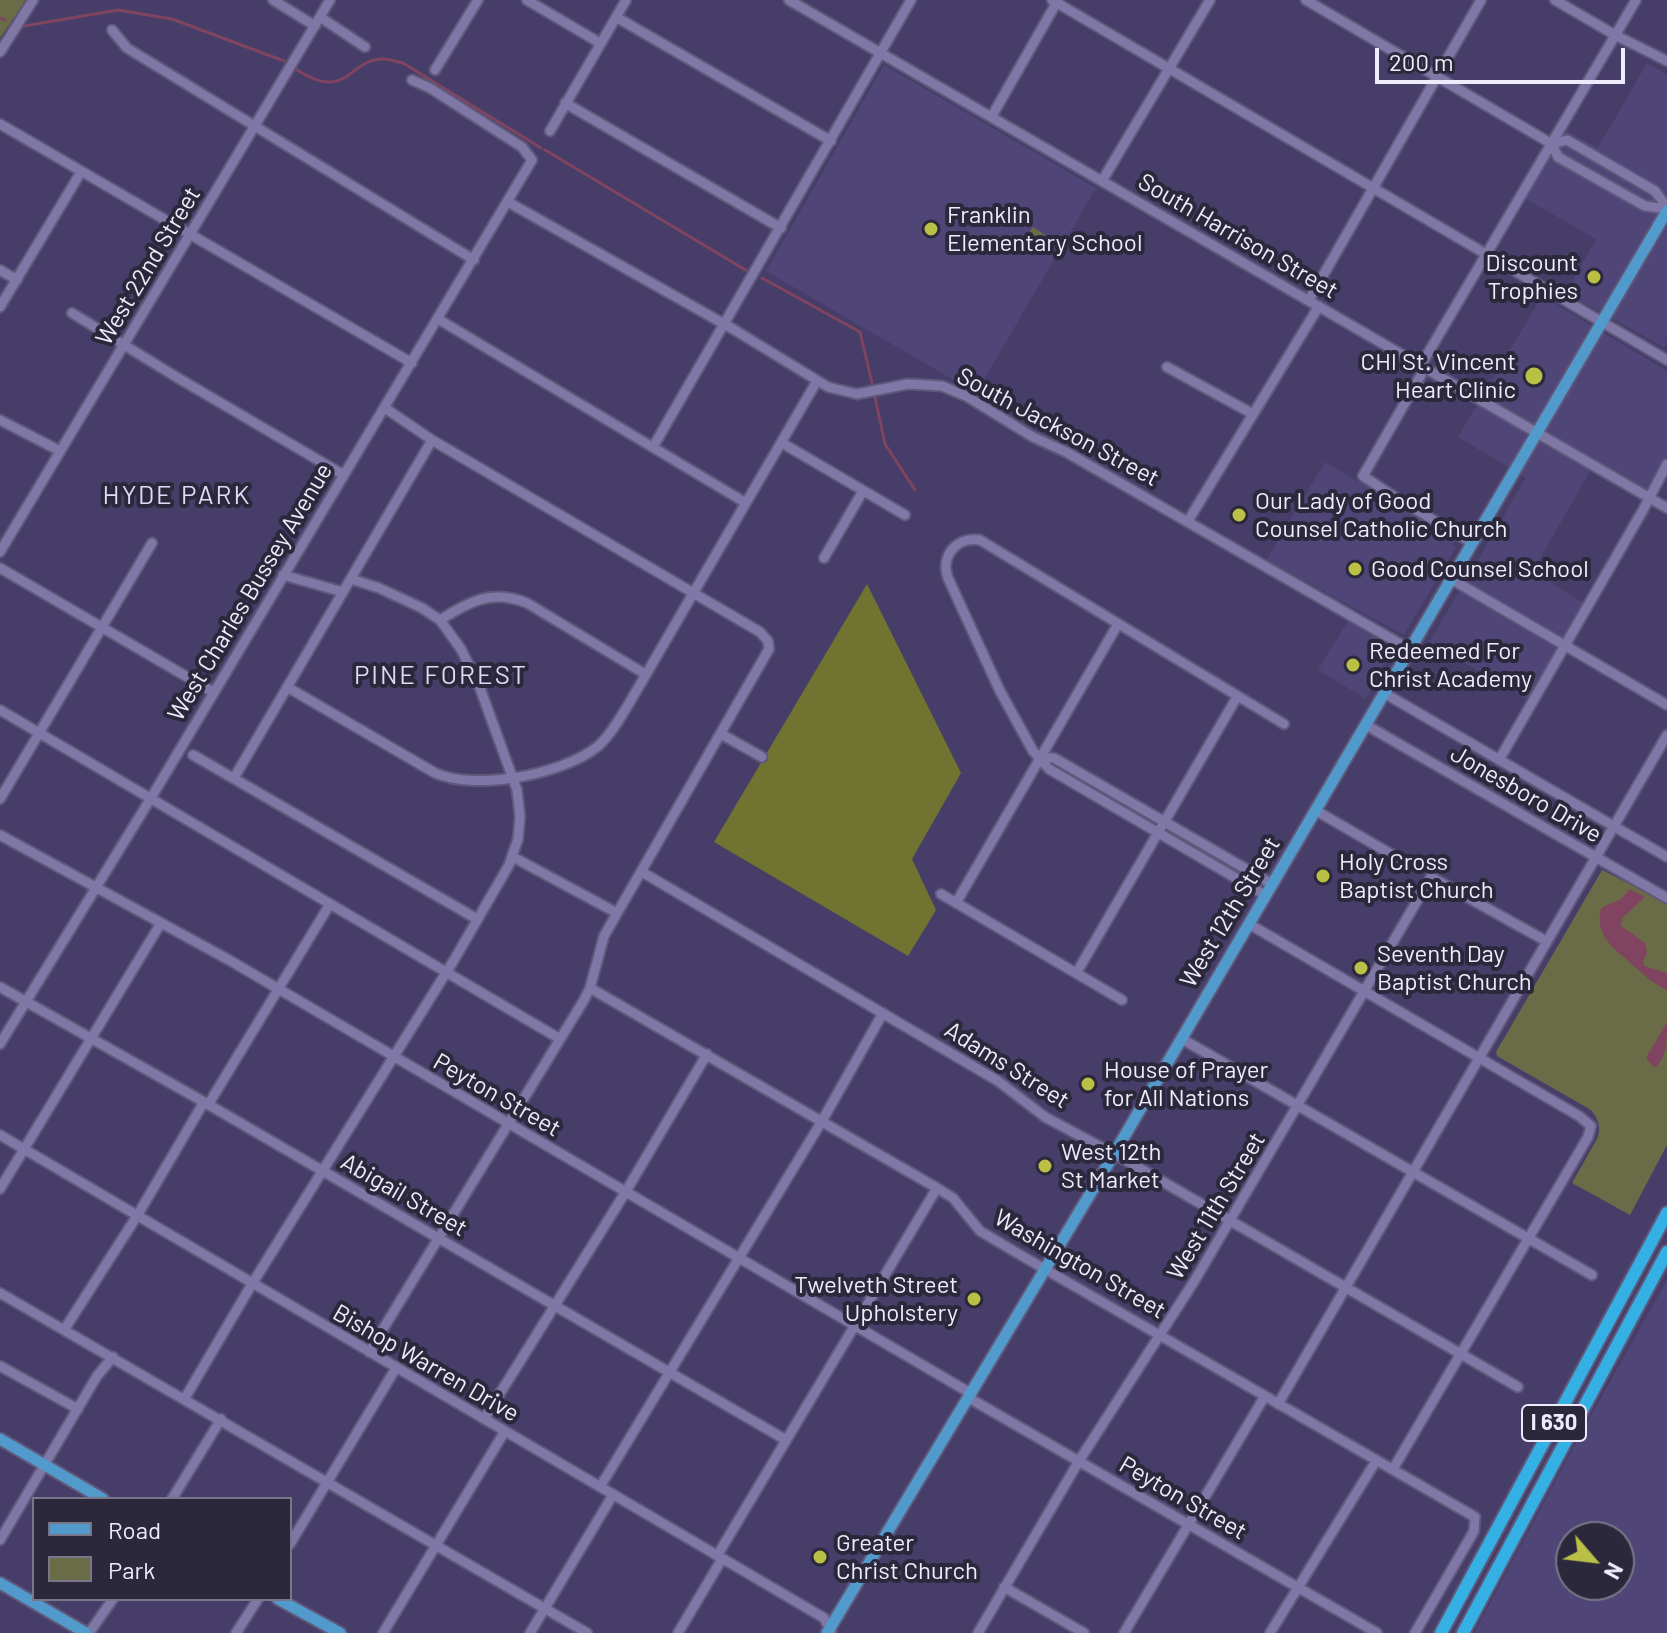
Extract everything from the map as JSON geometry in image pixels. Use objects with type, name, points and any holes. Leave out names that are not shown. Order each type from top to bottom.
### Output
[{"type":"highway","name":"I 630","points":[[1441,1633],[1667,1213]]},
{"type":"highway","name":"I 630","points":[[1463,1633],[1667,1252]]},
{"type":"main road","name":"West 12th Street","points":[[830,1631],[1182,1039],[1667,209]]},
{"type":"main road","points":[[0,1439],[100,1497]]},
{"type":"main road","points":[[0,1583],[87,1633]]},
{"type":"main road","points":[[282,1601],[340,1633]]},
{"type":"street","points":[[0,52],[33,0]]},
{"type":"street","points":[[273,0],[365,47]]},
{"type":"street","name":"West 22nd Street","points":[[0,552],[330,0]]},
{"type":"street","points":[[435,70],[478,0]]},
{"type":"street","points":[[527,0],[600,43]]},
{"type":"street","points":[[550,131],[626,0]]},
{"type":"street","name":"South Harrison Street","points":[[789,0],[1667,508]]},
{"type":"street","points":[[653,447],[911,0]]},
{"type":"street","points":[[1102,181],[1210,0]]},
{"type":"street","points":[[1306,0],[1552,144],[1558,157],[1645,206],[1667,209]]},
{"type":"street","points":[[1309,300],[1481,0]]},
{"type":"street","points":[[1555,0],[1667,61]]},
{"type":"street","points":[[1472,543],[1363,476],[1421,375],[1424,360],[1636,0]]},
{"type":"street","points":[[992,116],[1056,1],[1667,360]]},
{"type":"street","points":[[616,17],[831,141]]},
{"type":"street","points":[[112,30],[127,48],[474,260]]},
{"type":"street","name":"West Charles Bussey Avenue","points":[[0,1044],[151,798],[532,160],[522,147],[430,88],[412,80]]},
{"type":"street","points":[[565,103],[781,228]]},
{"type":"street","points":[[0,124],[412,363]]},
{"type":"street","points":[[1552,144],[1567,140],[1655,191],[1667,209]]},
{"type":"street","points":[[0,307],[81,172]]},
{"type":"street","name":"South Jackson Street","points":[[508,202],[725,324],[817,381],[848,393],[873,392],[919,383],[954,390],[1409,649]]},
{"type":"street","points":[[0,270],[17,280]]},
{"type":"street","points":[[1188,521],[1319,306]]},
{"type":"street","points":[[72,313],[342,474]]},
{"type":"street","points":[[438,319],[746,503]]},
{"type":"street","points":[[1167,367],[1253,414]]},
{"type":"street","points":[[287,687],[446,778],[527,776],[574,760],[594,749],[610,733],[817,381]]},
{"type":"street","points":[[369,1352],[590,988],[604,936],[767,655],[768,641],[760,632],[432,440],[385,408]]},
{"type":"street","points":[[0,420],[60,451]]},
{"type":"street","points":[[234,778],[432,440]]},
{"type":"street","points":[[782,443],[905,515]]},
{"type":"street","points":[[1499,760],[1667,464]]},
{"type":"street","points":[[824,558],[863,491]]},
{"type":"street","points":[[1265,895],[1049,769],[1033,751],[1000,691],[948,578],[946,560],[957,543],[968,538],[980,540],[1284,724]]},
{"type":"street","points":[[0,799],[152,543]]},
{"type":"street","points":[[0,568],[213,692]]},
{"type":"street","points":[[283,575],[343,592]]},
{"type":"street","points":[[185,1398],[513,857],[520,817],[513,778],[472,669],[440,620],[401,597],[351,579]]},
{"type":"street","points":[[1451,579],[1667,705]]},
{"type":"street","points":[[440,620],[480,598],[513,598],[527,603],[645,674]]},
{"type":"street","points":[[956,903],[1118,624]]},
{"type":"street","name":"Jonesboro Drive","points":[[1384,693],[1667,857]]},
{"type":"street","points":[[1077,972],[1237,697]]},
{"type":"street","points":[[0,710],[560,1039]]},
{"type":"street","name":"Jonesboro Drive","points":[[1366,725],[1667,898]]},
{"type":"street","points":[[721,734],[762,757]]},
{"type":"street","points":[[1278,1404],[1667,735]]},
{"type":"street","points":[[193,755],[477,919]]},
{"type":"street","points":[[1040,758],[1054,758],[1272,884]]},
{"type":"street","points":[[1315,810],[1408,864]]},
{"type":"street","name":"Peyton Street","points":[[0,835],[279,990],[1377,1633]]},
{"type":"street","points":[[513,857],[617,913]]},
{"type":"street","name":"Adams Street","points":[[642,872],[998,1081],[1045,1117],[1518,1387]]},
{"type":"street","name":"West 11th Street","points":[[978,1633],[1079,1461],[1231,1221],[1431,877],[1546,941]]},
{"type":"street","points":[[941,894],[1122,1000]]},
{"type":"street","points":[[64,1330],[330,904]]},
{"type":"street","points":[[0,1189],[161,923]]},
{"type":"street","points":[[1249,924],[1588,1121],[1591,1129],[1393,1469]]},
{"type":"street","name":"Abigail Street","points":[[0,987],[786,1440]]},
{"type":"street","name":"Washington Street","points":[[590,988],[937,1188],[953,1198],[980,1231],[1475,1517],[1474,1531],[1415,1633]]},
{"type":"street","points":[[600,1487],[822,1121],[883,1013]]},
{"type":"street","points":[[1182,1039],[1592,1275]]},
{"type":"street","points":[[484,1419],[625,1193],[707,1054]]},
{"type":"street","name":"Bishop Warren Drive","points":[[0,1135],[824,1618],[830,1631]]},
{"type":"street","points":[[678,1633],[786,1440],[937,1188]]},
{"type":"street","points":[[1,1295],[185,1398],[587,1633]]},
{"type":"street","points":[[0,1540],[97,1376],[113,1357]]},
{"type":"street","points":[[0,1366],[78,1409]]},
{"type":"street","points":[[292,1541],[396,1368]]},
{"type":"street","points":[[1124,1633],[1265,1396]]},
{"type":"street","points":[[173,1497],[221,1419]]},
{"type":"street","points":[[383,1633],[505,1431]]},
{"type":"street","points":[[1270,1633],[1376,1461]]},
{"type":"street","points":[[530,1633],[613,1495]]},
{"type":"street","points":[[1004,1587],[1084,1633]]},
{"type":"street","points":[[87,1633],[111,1601]]},
{"type":"street","points":[[236,1633],[257,1601]]},
{"type":"shaded area","points":[[1647,63],[1667,75],[1667,341],[1664,347],[1566,293],[1596,239],[1526,199],[1519,198],[1552,144],[1567,131],[1598,148]]},
{"type":"shaded area","name":"Franklin Elementary School","points":[[884,65],[1096,188],[976,393],[766,271]]},
{"type":"shaded area","points":[[1542,296],[1667,371],[1667,454],[1648,497],[1593,466],[1533,571],[1588,606],[1533,702],[1429,643],[1526,478],[1458,437]]},
{"type":"shaded area","points":[[1325,462],[1456,539],[1453,545],[1456,547],[1404,635],[1266,560]]},
{"type":"shaded area","name":"Redeemed For Christ Academy","points":[[1348,621],[1393,646],[1366,699],[1318,670]]},
{"type":"shaded area","points":[[1630,889],[1645,897],[1622,918],[1621,926],[1645,943],[1647,953],[1644,966],[1667,973],[1667,990],[1646,977],[1614,948],[1601,927],[1601,908],[1621,899]]},
{"type":"shaded area","points":[[1667,1022],[1664,1054],[1654,1068],[1646,1058]]},
{"type":"shaded area","points":[[1667,1280],[1667,1633],[1474,1633],[1585,1426]]},
{"type":"green space","points":[[0,0],[26,0],[0,38]]},
{"type":"green space","points":[[1033,227],[1054,241],[1045,255],[1023,241]]},
{"type":"green space","points":[[867,584],[961,773],[912,859],[936,910],[908,956],[714,842]]},
{"type":"green space","points":[[1602,870],[1667,903],[1667,1145],[1630,1215],[1572,1183],[1598,1137],[1598,1123],[1591,1110],[1497,1056],[1496,1052]]},
{"type":"waterway","points":[[24,26],[118,10],[172,19],[284,61]]},
{"type":"waterway","points":[[0,18],[5,20]]},
{"type":"waterway","points":[[297,70],[327,82],[338,81],[372,61],[386,59],[403,63],[541,148]]},
{"type":"waterway","points":[[545,150],[749,272]]},
{"type":"waterway","points":[[762,278],[860,332],[872,383]]},
{"type":"waterway","points":[[875,397],[885,444],[915,490]]},
{"type":"place","name":"Franklin Elementary School","points":[[931,229]]},
{"type":"place","name":"Discount Trophies","points":[[1594,277]]},
{"type":"place","name":"CHI St. Vincent Heart Clinic","points":[[1534,376]]},
{"type":"place","name":"Our Lady of Good Counsel Catholic Church","points":[[1239,515]]},
{"type":"place","name":"Good Counsel School","points":[[1355,569]]},
{"type":"place","name":"Redeemed For Christ Academy","points":[[1353,665]]},
{"type":"place","name":"Holy Cross Baptist Church","points":[[1323,876]]},
{"type":"place","name":"Seventh Day Baptist Church","points":[[1361,968]]},
{"type":"place","name":"House of Prayer for All Nations","points":[[1088,1084]]},
{"type":"place","name":"West 12th St Market","points":[[1045,1166]]},
{"type":"place","name":"Twelveth Street Upholstery","points":[[974,1299]]},
{"type":"place","name":"Greater Christ Church","points":[[820,1557]]},
{"type":"district","name":"HYDE PARK","points":[[177,495]]},
{"type":"district","name":"PINE FOREST","points":[[441,675]]}]
